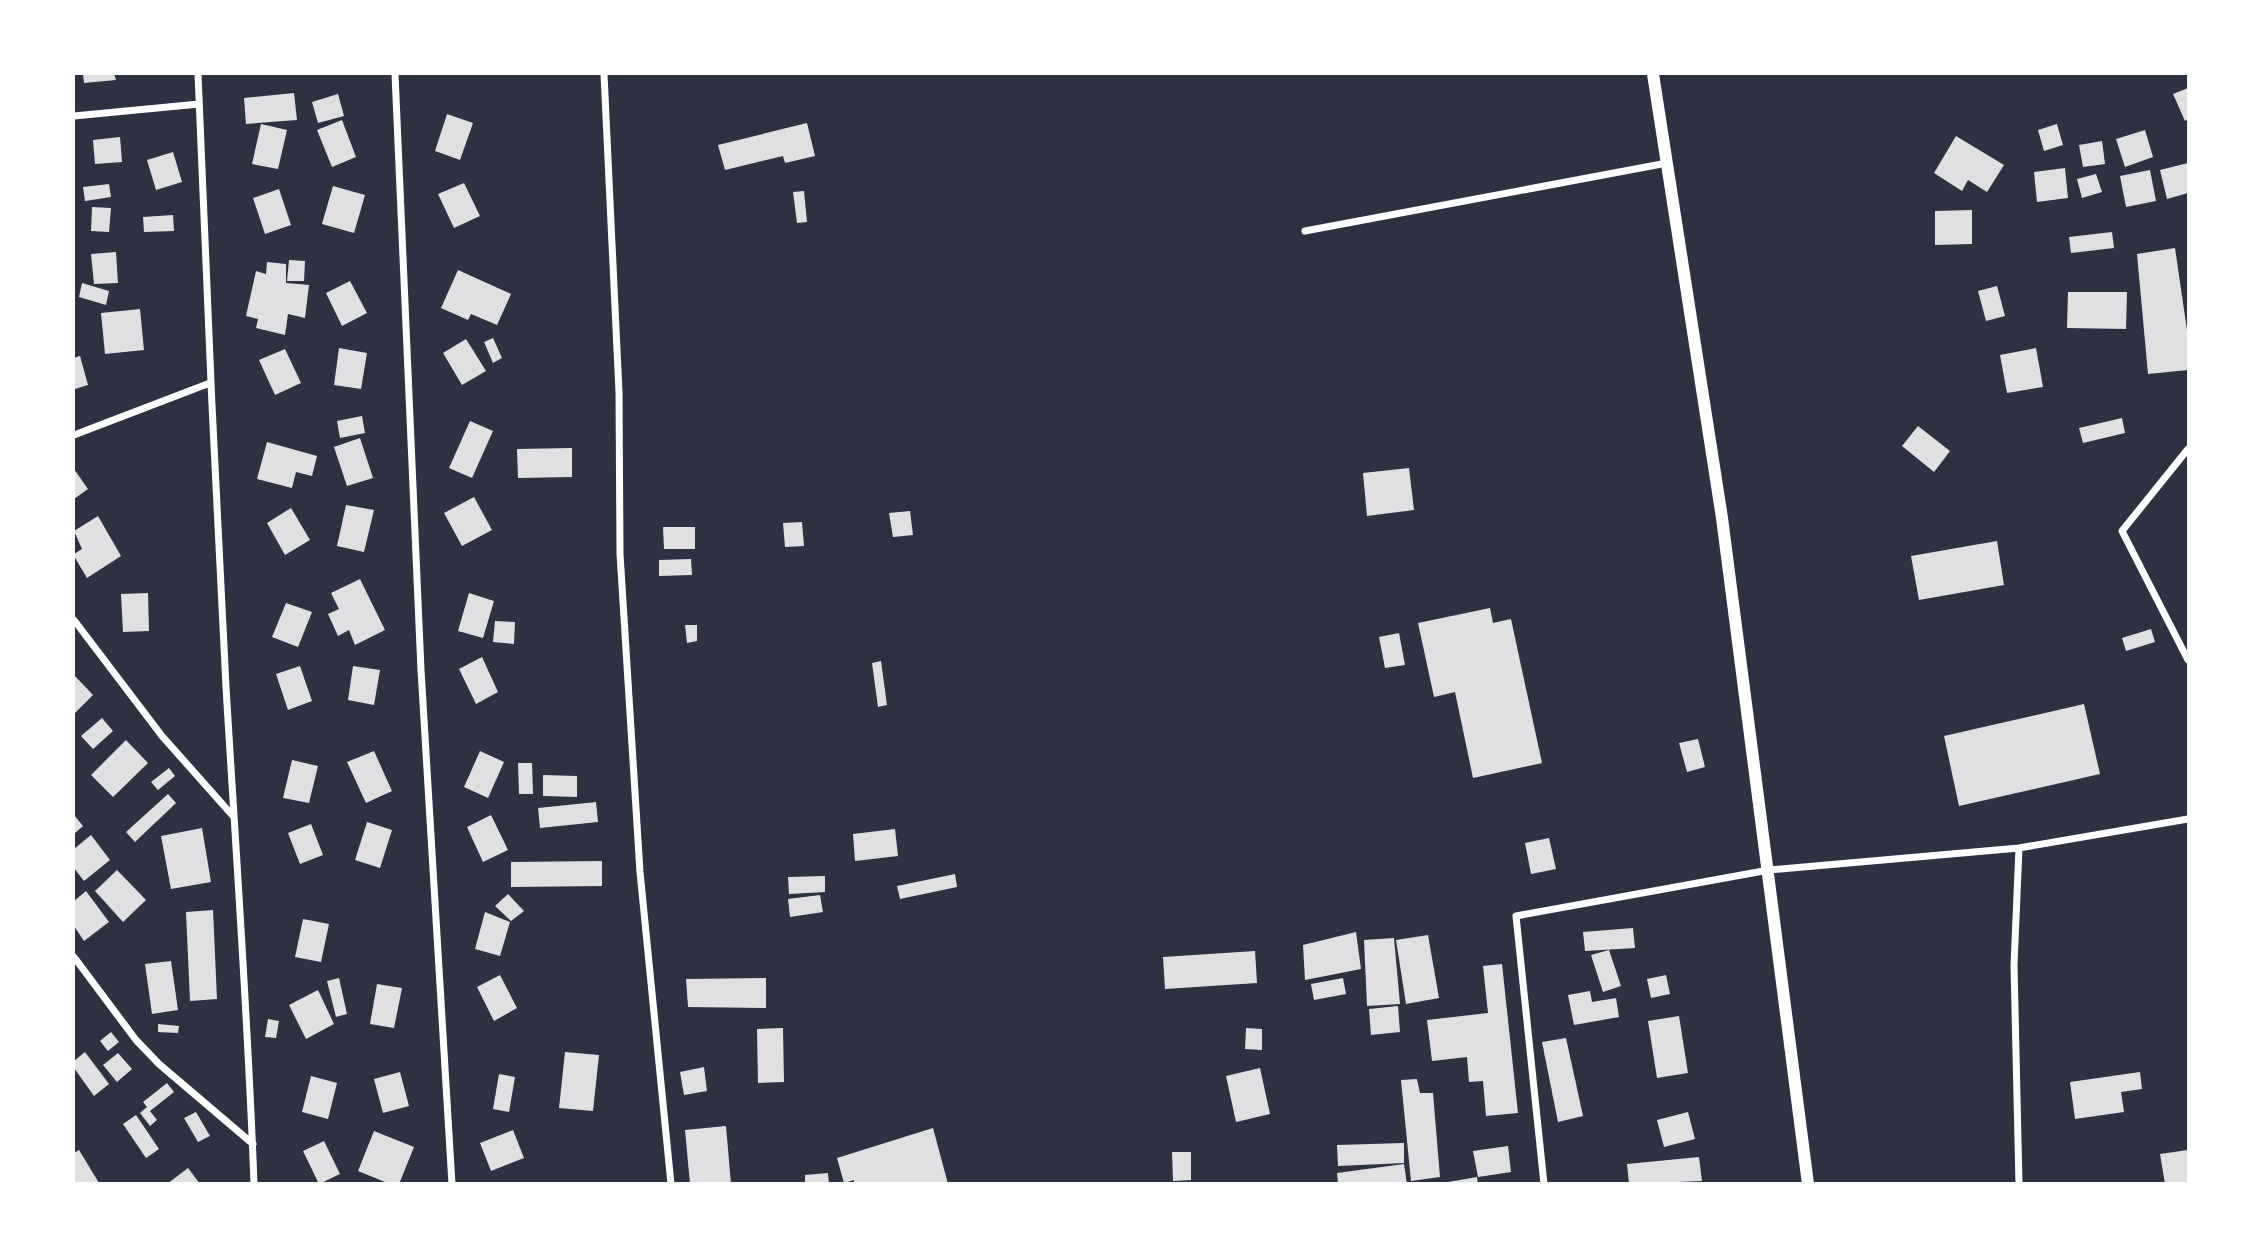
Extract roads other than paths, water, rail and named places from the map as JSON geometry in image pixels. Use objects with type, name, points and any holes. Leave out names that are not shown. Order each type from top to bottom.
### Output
[{"type":"street","points":[[198,74],[210,383],[245,974],[254,1184]]},
{"type":"street","points":[[395,74],[421,670],[452,1184]]},
{"type":"street","points":[[604,74],[619,392],[620,554],[640,872],[671,1184]]},
{"type":"street","points":[[1653,74],[1722,519],[1808,1184]]},
{"type":"street","points":[[74,116],[199,104]]},
{"type":"street","points":[[1305,231],[1667,163]]},
{"type":"street","points":[[74,435],[210,383]]},
{"type":"street","points":[[2189,449],[2122,531],[2189,660]]},
{"type":"street","points":[[74,620],[162,736],[234,817]]},
{"type":"street","points":[[1544,1184],[1516,916],[1769,870],[2019,848],[2189,818]]},
{"type":"street","points":[[2019,848],[2014,965],[2019,1184]]},
{"type":"street","points":[[74,957],[136,1040],[159,1064],[253,1144]]}]
